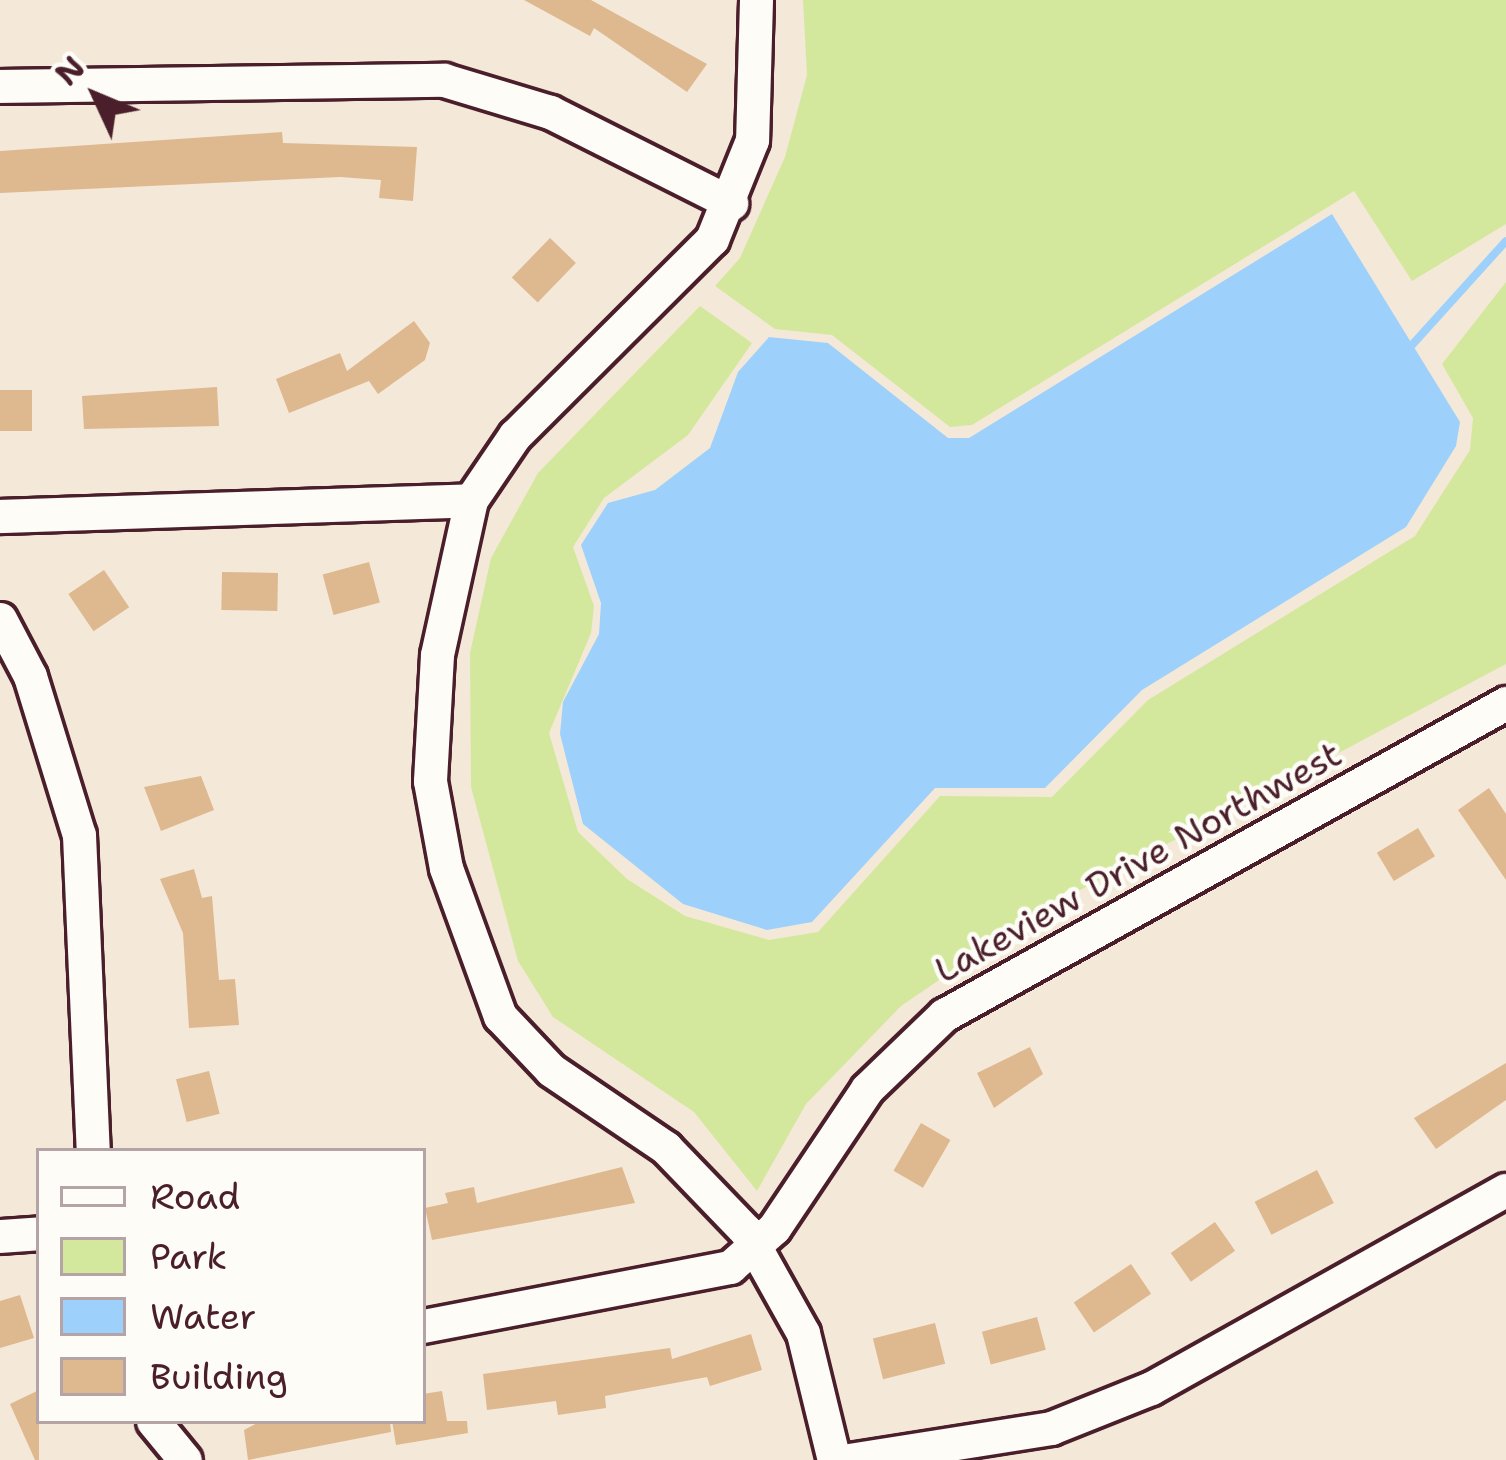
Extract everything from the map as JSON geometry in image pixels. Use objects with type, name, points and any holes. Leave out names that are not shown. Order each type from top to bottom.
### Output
[{"type":"street","points":[[756,0],[759,84],[731,203],[687,271],[515,435],[471,500],[437,655],[430,781],[482,983],[523,1045],[666,1148],[758,1247],[803,1333],[833,1460]]},
{"type":"street","points":[[0,86],[445,80],[550,112],[731,203]]},
{"type":"street","points":[[0,516],[471,500]]},
{"type":"street","points":[[0,619],[46,719],[79,835],[93,1148]]},
{"type":"street","name":"Lakeview Drive Northwest","points":[[758,1247],[867,1089],[944,1015],[1506,703]]},
{"type":"street","points":[[848,1460],[1051,1428],[1151,1388],[1506,1190]]},
{"type":"street","points":[[0,1236],[36,1233]]},
{"type":"street","points":[[426,1326],[710,1275],[758,1247]]},
{"type":"street","points":[[155,1424],[185,1460]]},
{"type":"green space","points":[[803,0],[1506,0],[1506,224],[1412,281],[1354,191],[972,425],[950,427],[832,335],[775,329],[715,286],[740,258],[785,157],[807,75]]},
{"type":"green space","points":[[1506,282],[1506,664],[1039,912],[901,1006],[806,1104],[757,1191],[694,1112],[553,1017],[518,961],[471,787],[470,653],[491,558],[538,473],[700,306],[752,343],[688,435],[604,498],[573,547],[594,606],[591,633],[549,733],[578,832],[627,879],[685,916],[769,940],[818,932],[940,796],[1052,797],[1148,700],[1415,536],[1470,450],[1473,418],[1442,364]]},
{"type":"water","points":[[1332,214],[1460,422],[1456,446],[1406,527],[1142,690],[1045,788],[935,788],[812,922],[767,930],[683,904],[583,824],[560,734],[563,702],[599,634],[601,603],[581,545],[608,503],[655,490],[710,448],[738,372],[769,337],[828,343],[948,438],[969,438]]},
{"type":"building","points":[[524,0],[591,0],[707,64],[687,92],[594,28],[590,36]]},
{"type":"building","points":[[282,132],[283,143],[417,147],[413,201],[379,198],[381,180],[340,177],[0,193],[0,151]]},
{"type":"building","points":[[550,238],[576,263],[538,303],[512,278]]},
{"type":"building","points":[[414,321],[430,343],[425,360],[378,394],[369,381],[289,413],[276,379],[340,353],[347,371]]},
{"type":"building","points":[[217,387],[219,426],[84,429],[82,396]]},
{"type":"building","points":[[0,390],[32,390],[32,431],[0,431]]},
{"type":"building","points":[[369,562],[380,603],[334,615],[323,574]]},
{"type":"building","points":[[104,570],[129,607],[94,631],[68,594]]},
{"type":"building","points":[[222,572],[278,573],[277,611],[221,610]]},
{"type":"building","points":[[201,776],[214,810],[161,831],[144,787]]},
{"type":"building","points":[[1489,788],[1506,814],[1506,880],[1458,810]]},
{"type":"building","points":[[1418,828],[1435,856],[1394,881],[1377,853]]},
{"type":"building","points":[[194,869],[202,898],[212,896],[219,980],[235,979],[239,1025],[189,1028],[183,933],[160,879]]},
{"type":"building","points":[[1030,1047],[1043,1074],[994,1108],[977,1073]]},
{"type":"building","points":[[1506,1063],[1506,1100],[1436,1149],[1414,1118]]},
{"type":"building","points":[[209,1071],[220,1114],[187,1122],[176,1079]]},
{"type":"building","points":[[921,1123],[950,1140],[923,1188],[894,1171]]},
{"type":"building","points":[[622,1167],[635,1203],[432,1240],[426,1208],[448,1203],[445,1193],[474,1187],[477,1203]]},
{"type":"building","points":[[1317,1170],[1334,1203],[1271,1235],[1255,1202]]},
{"type":"building","points":[[1215,1222],[1235,1251],[1191,1282],[1171,1253]]},
{"type":"building","points":[[1131,1264],[1151,1294],[1094,1332],[1074,1303]]},
{"type":"building","points":[[20,1295],[34,1338],[0,1348],[0,1301]]},
{"type":"building","points":[[1037,1317],[1046,1350],[991,1365],[982,1332]]},
{"type":"building","points":[[935,1323],[945,1364],[883,1379],[873,1338]]},
{"type":"building","points":[[751,1334],[762,1370],[710,1386],[707,1377],[605,1396],[606,1408],[558,1415],[556,1401],[487,1410],[483,1374],[670,1348],[672,1359]]},
{"type":"building","points":[[36,1391],[39,1460],[35,1460],[10,1404]]},
{"type":"building","points":[[442,1391],[447,1421],[467,1421],[468,1433],[396,1445],[392,1424],[426,1424],[426,1394]]},
{"type":"building","points":[[255,1424],[390,1424],[391,1432],[248,1460],[244,1430]]},
{"type":"waterway","points":[[1412,345],[1506,241]]}]
